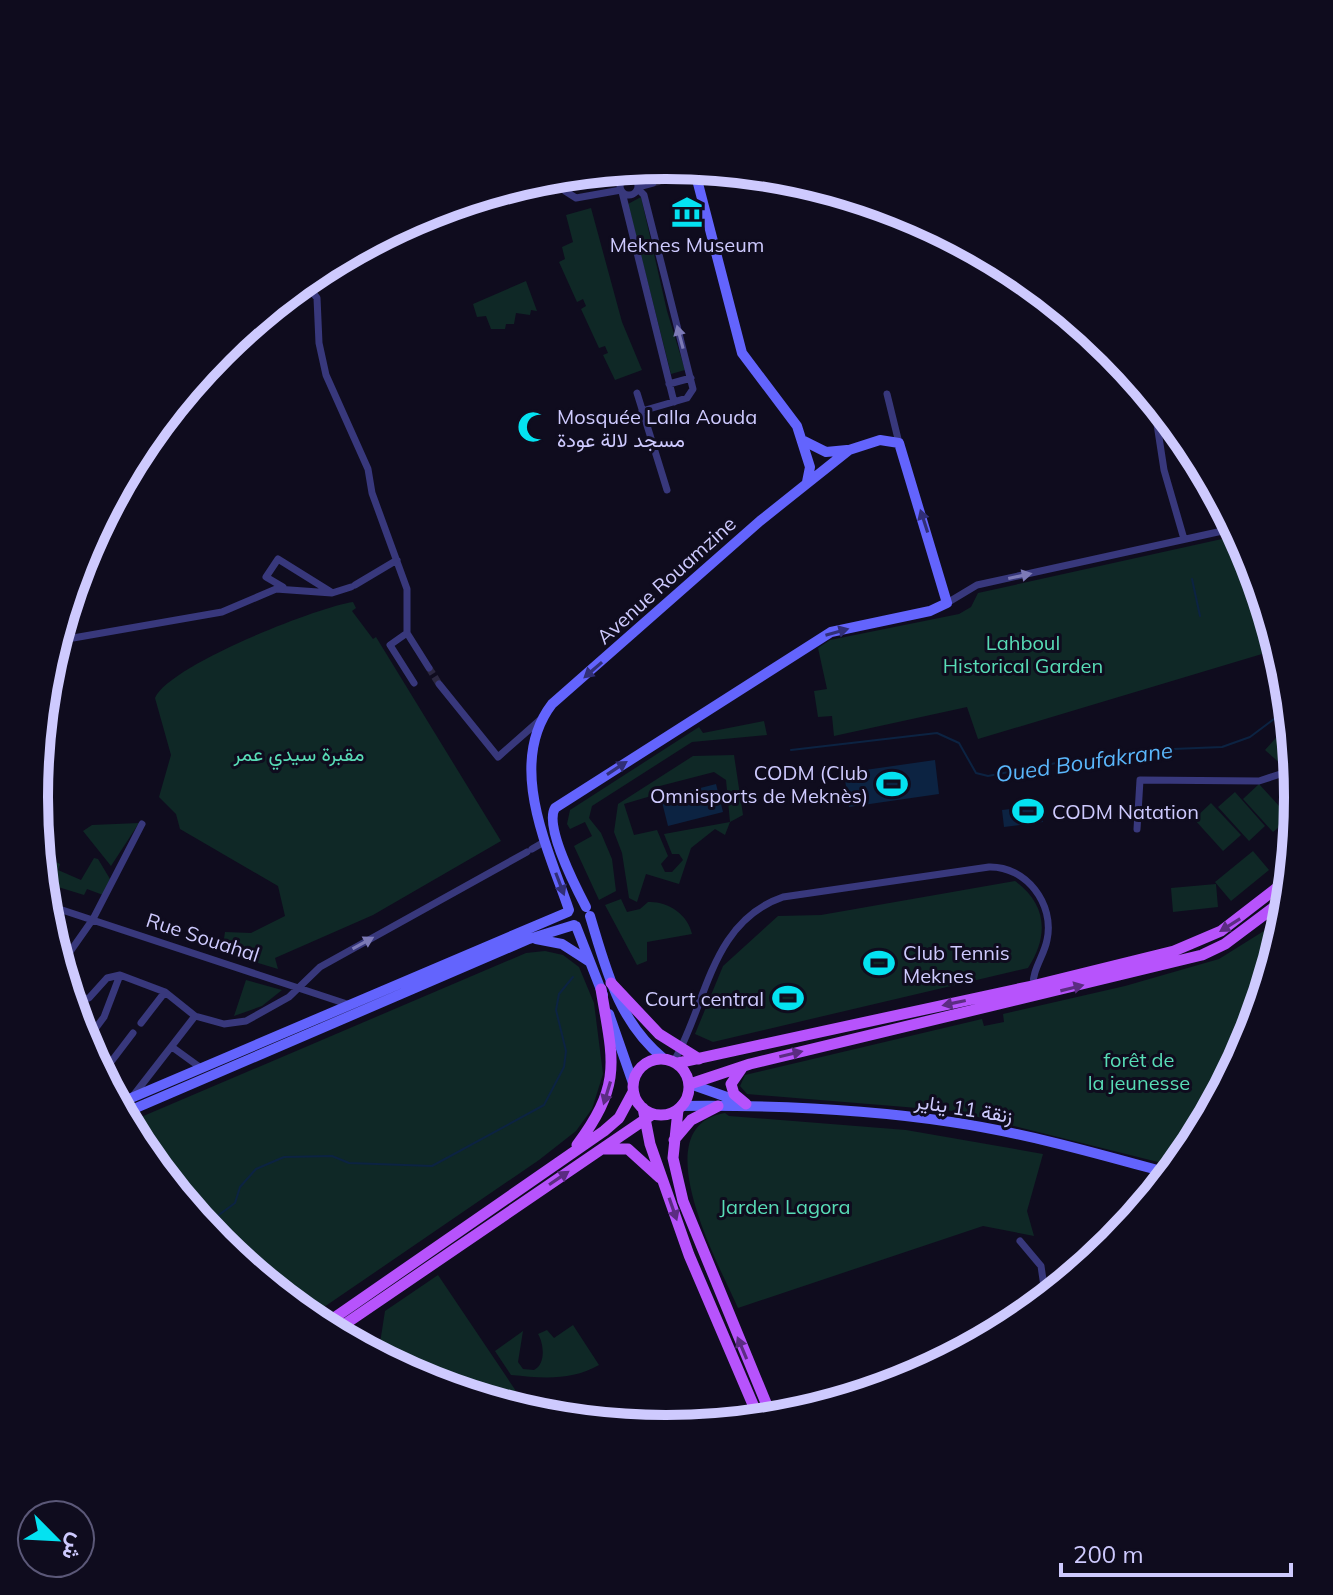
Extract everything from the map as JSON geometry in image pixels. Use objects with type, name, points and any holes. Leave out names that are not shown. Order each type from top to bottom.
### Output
[{"type":"main road","points":[[696,180],[743,358],[793,419],[804,441],[810,467],[806,484]]},
{"type":"main road","name":"Avenue Rouamzine","points":[[540,720],[552,704],[849,450],[880,440],[899,443]]},
{"type":"main road","points":[[804,441],[826,452],[849,450]]},
{"type":"main road","points":[[552,812],[831,632],[930,611],[947,603],[899,443]]},
{"type":"main road","points":[[540,720],[533,779],[534,806],[568,911],[591,964],[632,1029],[671,1061],[690,1084],[746,1104]]},
{"type":"main road","points":[[534,806],[552,812]]},
{"type":"main road","points":[[552,812],[557,839],[588,911],[603,958],[613,1058],[612,1078],[602,1109],[569,1155]]},
{"type":"main road","points":[[768,1407],[696,1237],[677,1178],[674,1141],[680,1108],[690,1084],[750,1064],[1033,992],[1198,943],[1249,913],[1278,888]]},
{"type":"main road","points":[[127,1100],[568,911],[577,904],[588,911]]},
{"type":"main road","points":[[333,1318],[619,1118],[640,1068],[1033,992],[1202,955],[1248,929],[1275,907]]},
{"type":"main road","points":[[133,1109],[529,939],[584,925],[588,911]]},
{"type":"main road","points":[[529,939],[562,944],[591,964]]},
{"type":"main road","points":[[606,986],[659,1034],[699,1059]]},
{"type":"main road","points":[[606,986],[633,1087],[647,1114],[650,1144],[689,1255],[755,1410]]},
{"type":"main road","points":[[746,1104],[734,1094],[731,1084],[734,1075],[750,1064]]},
{"type":"main road","points":[[344,1325],[601,1150],[647,1114],[680,1108],[746,1104]]},
{"type":"main road","name":"زنقة 11 يناير","points":[[746,1104],[970,1125],[1159,1171]]},
{"type":"main road","points":[[674,1141],[691,1120],[718,1106]]},
{"type":"main road","points":[[601,1150],[628,1149],[648,1164],[665,1185]]},
{"type":"street","points":[[622,180],[622,191],[674,402]]},
{"type":"street","points":[[564,188],[576,198],[622,191],[631,195],[634,180]]},
{"type":"street","points":[[634,180],[652,180]]},
{"type":"street","points":[[634,180],[644,195],[691,378],[690,395],[642,411]]},
{"type":"street","points":[[312,291],[317,298],[319,343],[326,375],[368,469],[372,493],[407,589],[407,633],[429,668]]},
{"type":"street","points":[[669,384],[691,378]]},
{"type":"street","points":[[637,393],[667,490]]},
{"type":"street","points":[[887,394],[899,443]]},
{"type":"street","points":[[1156,420],[1164,470],[1184,539]]},
{"type":"street","points":[[947,603],[977,585],[1224,531]]},
{"type":"street","points":[[332,593],[278,559],[266,577],[285,588],[332,593],[353,586],[397,560]]},
{"type":"street","points":[[69,639],[195,618],[285,588]]},
{"type":"street","points":[[407,633],[390,645],[414,683]]},
{"type":"street","points":[[439,684],[451,703],[498,757],[540,720]]},
{"type":"street","points":[[1137,829],[1140,780],[1259,781],[1284,773]]},
{"type":"street","points":[[68,954],[93,919],[142,824]]},
{"type":"street","points":[[82,998],[92,996],[107,978],[120,975],[165,992],[195,1016],[224,1024],[246,1021],[289,997],[320,967],[544,842]]},
{"type":"street","points":[[671,1061],[681,1048],[725,939],[757,910],[773,900],[798,893],[989,867],[1007,870],[1029,882],[1046,912],[1047,941],[1033,992]]},
{"type":"street","name":"Rue Souahal","points":[[58,908],[298,985],[350,1005]]},
{"type":"street","points":[[94,1031],[104,1017],[120,975]]},
{"type":"street","points":[[141,1023],[165,992]]},
{"type":"street","points":[[132,1098],[195,1016]]},
{"type":"street","points":[[109,1064],[133,1033]]},
{"type":"street","points":[[172,1047],[201,1068]]},
{"type":"street","points":[[1020,1241],[1041,1266],[1044,1287]]},
{"type":"green space","points":[[641,197],[667,311],[685,370],[671,374],[628,204]]},
{"type":"green space","points":[[591,208],[622,322],[642,370],[615,380],[603,355],[608,353],[605,346],[599,348],[581,309],[586,306],[583,299],[577,302],[559,262],[565,259],[562,247],[573,242],[566,215]]},
{"type":"green space","points":[[526,281],[537,311],[531,310],[530,315],[516,313],[514,324],[506,324],[505,329],[491,329],[486,316],[477,317],[473,304]]},
{"type":"green space","name":"Lahboul Historical Garden","points":[[1227,538],[1252,599],[1267,652],[978,739],[967,707],[834,736],[832,716],[818,717],[814,691],[827,689],[818,648],[830,640],[959,614],[971,607],[978,593]]},
{"type":"green space","name":"مقبرة سيدي عمر","points":[[353,602],[356,608],[352,611],[373,639],[376,637],[501,841],[373,915],[275,958],[278,969],[222,952],[225,932],[251,933],[285,916],[278,886],[180,829],[176,814],[159,797],[171,755],[155,698],[186,670],[214,655],[278,626]]},
{"type":"green space","points":[[764,721],[767,735],[692,742],[592,806],[589,818],[601,833],[612,859],[616,891],[599,900],[574,846],[592,836],[585,822],[570,829],[567,824],[570,810],[699,727],[703,733]]},
{"type":"green space","points":[[1281,732],[1284,763],[1282,765],[1265,750]]},
{"type":"green space","points":[[734,755],[743,815],[730,822],[725,835],[715,829],[691,848],[679,884],[646,874],[637,902],[629,898],[622,853],[614,832],[618,804],[693,756]],"holes":[[[714,772],[726,780],[730,822],[664,834],[672,854],[679,854],[683,860],[672,872],[665,872],[661,864],[668,856],[657,830],[634,835],[624,804],[651,796],[656,787]]]},
{"type":"green space","points":[[1259,784],[1285,812],[1284,823],[1273,832],[1243,799]]},
{"type":"green space","points":[[1235,792],[1265,826],[1249,841],[1218,807]]},
{"type":"green space","points":[[1211,803],[1241,835],[1223,851],[1194,819]]},
{"type":"green space","points":[[139,823],[111,866],[83,831],[92,825]]},
{"type":"green space","points":[[1253,851],[1269,870],[1231,901],[1215,882]]},
{"type":"green space","points":[[94,858],[98,859],[110,879],[103,895],[87,889],[84,895],[54,886],[51,860],[60,864],[58,870],[81,880]]},
{"type":"green space","name":"Club Tennis Meknes","points":[[1015,881],[1033,900],[1041,921],[1039,944],[1028,968],[713,1042],[695,1034],[723,966],[778,916],[821,915]]},
{"type":"green space","points":[[1216,884],[1218,907],[1173,912],[1171,888]]},
{"type":"green space","points":[[621,899],[627,912],[640,909],[648,902],[669,906],[686,920],[692,934],[647,942],[647,961],[637,965],[605,905]]},
{"type":"green space","name":"forêt de la jeunesse","points":[[1271,925],[1264,958],[1238,1034],[1202,1107],[1165,1164],[954,1111],[747,1094],[740,1086],[745,1075],[982,1019],[984,1026],[1004,1022],[1003,1014],[1125,986],[1219,959]]},
{"type":"green space","points":[[545,951],[563,955],[579,967],[594,1003],[603,1074],[592,1109],[576,1131],[539,1160],[320,1310],[259,1263],[229,1235],[176,1174],[138,1118],[526,953]]},
{"type":"green space","points":[[246,980],[282,990],[262,1006],[234,1016]]},
{"type":"green space","name":"Jarden Lagora","points":[[725,1113],[729,1116],[906,1130],[1043,1154],[1027,1211],[1034,1236],[983,1226],[738,1308],[704,1232],[688,1170],[689,1143],[701,1123]]},
{"type":"green space","points":[[438,1275],[520,1397],[430,1369],[380,1345],[385,1311]]},
{"type":"green space","points":[[573,1325],[599,1365],[578,1374],[545,1377],[511,1375],[495,1351],[523,1331],[518,1362],[523,1369],[534,1370],[541,1363],[543,1354],[538,1334],[547,1330],[554,1338]]},
{"type":"water","name":"CODM (Club Omnisports de Meknès)","points":[[935,760],[939,794],[849,807],[844,773]]},
{"type":"water","points":[[716,784],[723,812],[668,826],[661,798]]},
{"type":"water","points":[[1040,805],[1043,822],[1004,827],[1002,810]]},
{"type":"waterway","points":[[1192,579],[1200,616]]},
{"type":"waterway","name":"Oued Boufakrane","points":[[791,750],[937,733],[959,743],[976,773],[988,776],[1072,760],[1123,761],[1173,749],[1222,747],[1250,737],[1280,715]]},
{"type":"waterway","name":"Oued Boufakrane","points":[[214,1219],[235,1203],[240,1187],[256,1169],[284,1157],[332,1156],[349,1163],[432,1166],[544,1105],[564,1067],[566,1051],[556,1010],[559,994],[573,977]]},
{"type":"tunnel","points":[[653,183],[669,179]]},
{"type":"tunnel","points":[[429,668],[439,684]]},
{"type":"place","name":"Meknes Museum","points":[[687,212]]},
{"type":"place","name":"Mosquée Lalla Aouda مسجد لالة عودة","points":[[533,427]]},
{"type":"place","name":"CODM (Club Omnisports de Meknès)","points":[[892,784]]},
{"type":"place","name":"CODM Natation","points":[[1028,811]]},
{"type":"place","name":"Club Tennis Meknes","points":[[879,963]]},
{"type":"place","name":"Court central","points":[[788,998]]}]
